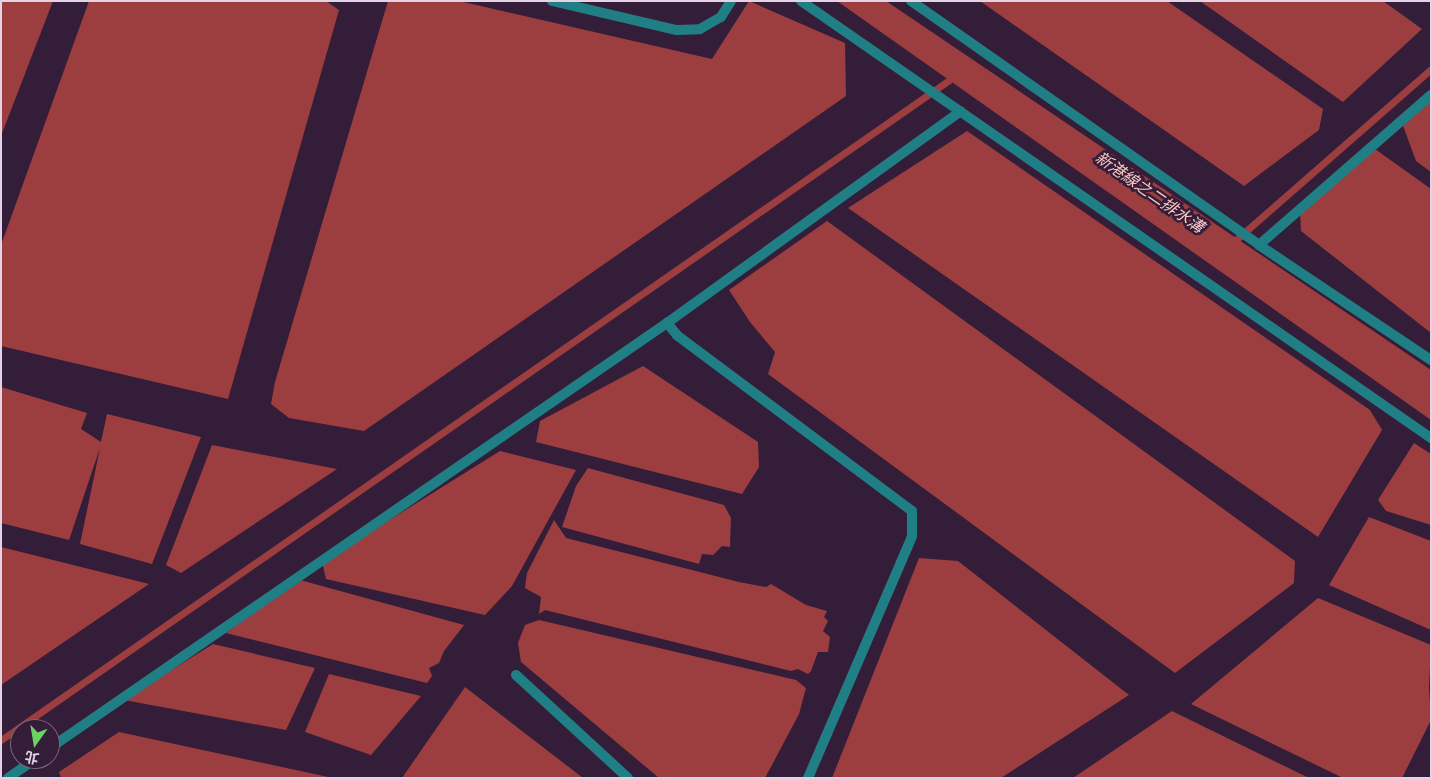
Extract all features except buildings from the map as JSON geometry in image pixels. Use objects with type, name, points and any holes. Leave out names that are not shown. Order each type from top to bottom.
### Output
[{"type":"lane","points":[[552,1],[676,30],[700,29],[721,17],[731,1]]},
{"type":"lane","points":[[801,1],[1431,438]]},
{"type":"lane","points":[[911,1],[1259,245],[1431,360]]},
{"type":"lane","points":[[1259,245],[1431,95]]},
{"type":"lane","points":[[60,741],[668,322],[961,111]]},
{"type":"lane","points":[[668,322],[677,335],[912,511],[912,536],[808,778]]},
{"type":"lane","points":[[516,676],[628,778]]},
{"type":"lane","points":[[8,778],[21,769]]},
{"type":"water","points":[[1,1],[53,1],[1,136]]},
{"type":"water","points":[[89,1],[326,1],[339,10],[228,399],[1,346],[1,245]]},
{"type":"water","points":[[388,1],[459,1],[712,59],[749,1],[845,43],[846,96],[364,431],[289,418],[271,404],[275,382]]},
{"type":"water","name":"新港線之二排水溝","points":[[837,1],[886,1],[1431,370],[1431,420]]},
{"type":"water","points":[[980,1],[1167,1],[1323,109],[1319,130],[1244,186]]},
{"type":"water","points":[[1200,1],[1383,1],[1422,29],[1343,102]]},
{"type":"water","points":[[1431,99],[1431,172],[1416,161],[1402,123]]},
{"type":"water","points":[[967,131],[1370,410],[1382,430],[1318,537],[848,208]]},
{"type":"water","points":[[1375,149],[1431,189],[1431,333],[1301,231],[1300,211]]},
{"type":"water","points":[[827,221],[1295,561],[1294,583],[1175,673],[768,374],[775,352],[750,322],[729,290]]},
{"type":"water","points":[[643,366],[758,442],[759,467],[742,494],[536,442],[540,421]]},
{"type":"water","points":[[1,387],[87,413],[81,429],[101,442],[107,414],[201,437],[152,564],[80,544],[100,448],[69,540],[1,523]]},
{"type":"water","points":[[1414,443],[1431,454],[1431,525],[1386,511],[1378,500]]},
{"type":"water","points":[[212,445],[337,469],[181,573],[166,565]]},
{"type":"water","points":[[500,451],[576,470],[512,586],[485,615],[326,579],[322,562]]},
{"type":"water","points":[[588,468],[724,505],[731,518],[730,547],[722,546],[713,555],[702,554],[699,564],[562,527],[576,486]]},
{"type":"water","points":[[1369,517],[1431,541],[1431,630],[1329,585]]},
{"type":"water","points":[[554,520],[566,538],[739,582],[766,587],[771,584],[806,605],[827,611],[824,617],[828,621],[823,631],[830,637],[828,652],[818,652],[808,674],[798,669],[791,671],[545,610],[539,614],[541,597],[525,588],[527,573]]},
{"type":"water","points":[[1,547],[149,584],[1,685]]},
{"type":"water","points":[[919,558],[958,561],[1129,695],[1001,778],[832,778]]},
{"type":"water","points":[[300,580],[464,625],[444,651],[439,663],[429,668],[432,676],[427,683],[226,633]]},
{"type":"water","points":[[1318,598],[1431,645],[1429,687],[1431,720],[1402,778],[1343,778],[1191,704]]},
{"type":"water","points":[[539,620],[796,680],[806,688],[799,714],[765,778],[659,778],[521,662],[518,643],[525,625]]},
{"type":"water","points":[[213,644],[315,668],[286,730],[124,700]]},
{"type":"water","points":[[329,674],[421,696],[371,755],[305,732]]},
{"type":"water","points":[[465,687],[583,778],[402,778]]},
{"type":"water","points":[[1172,711],[1309,778],[1073,778]]},
{"type":"water","points":[[119,732],[333,778],[61,778],[59,772]]},
{"type":"waterway","points":[[1230,245],[1431,69]]},
{"type":"waterway","points":[[1,740],[955,76]]}]
